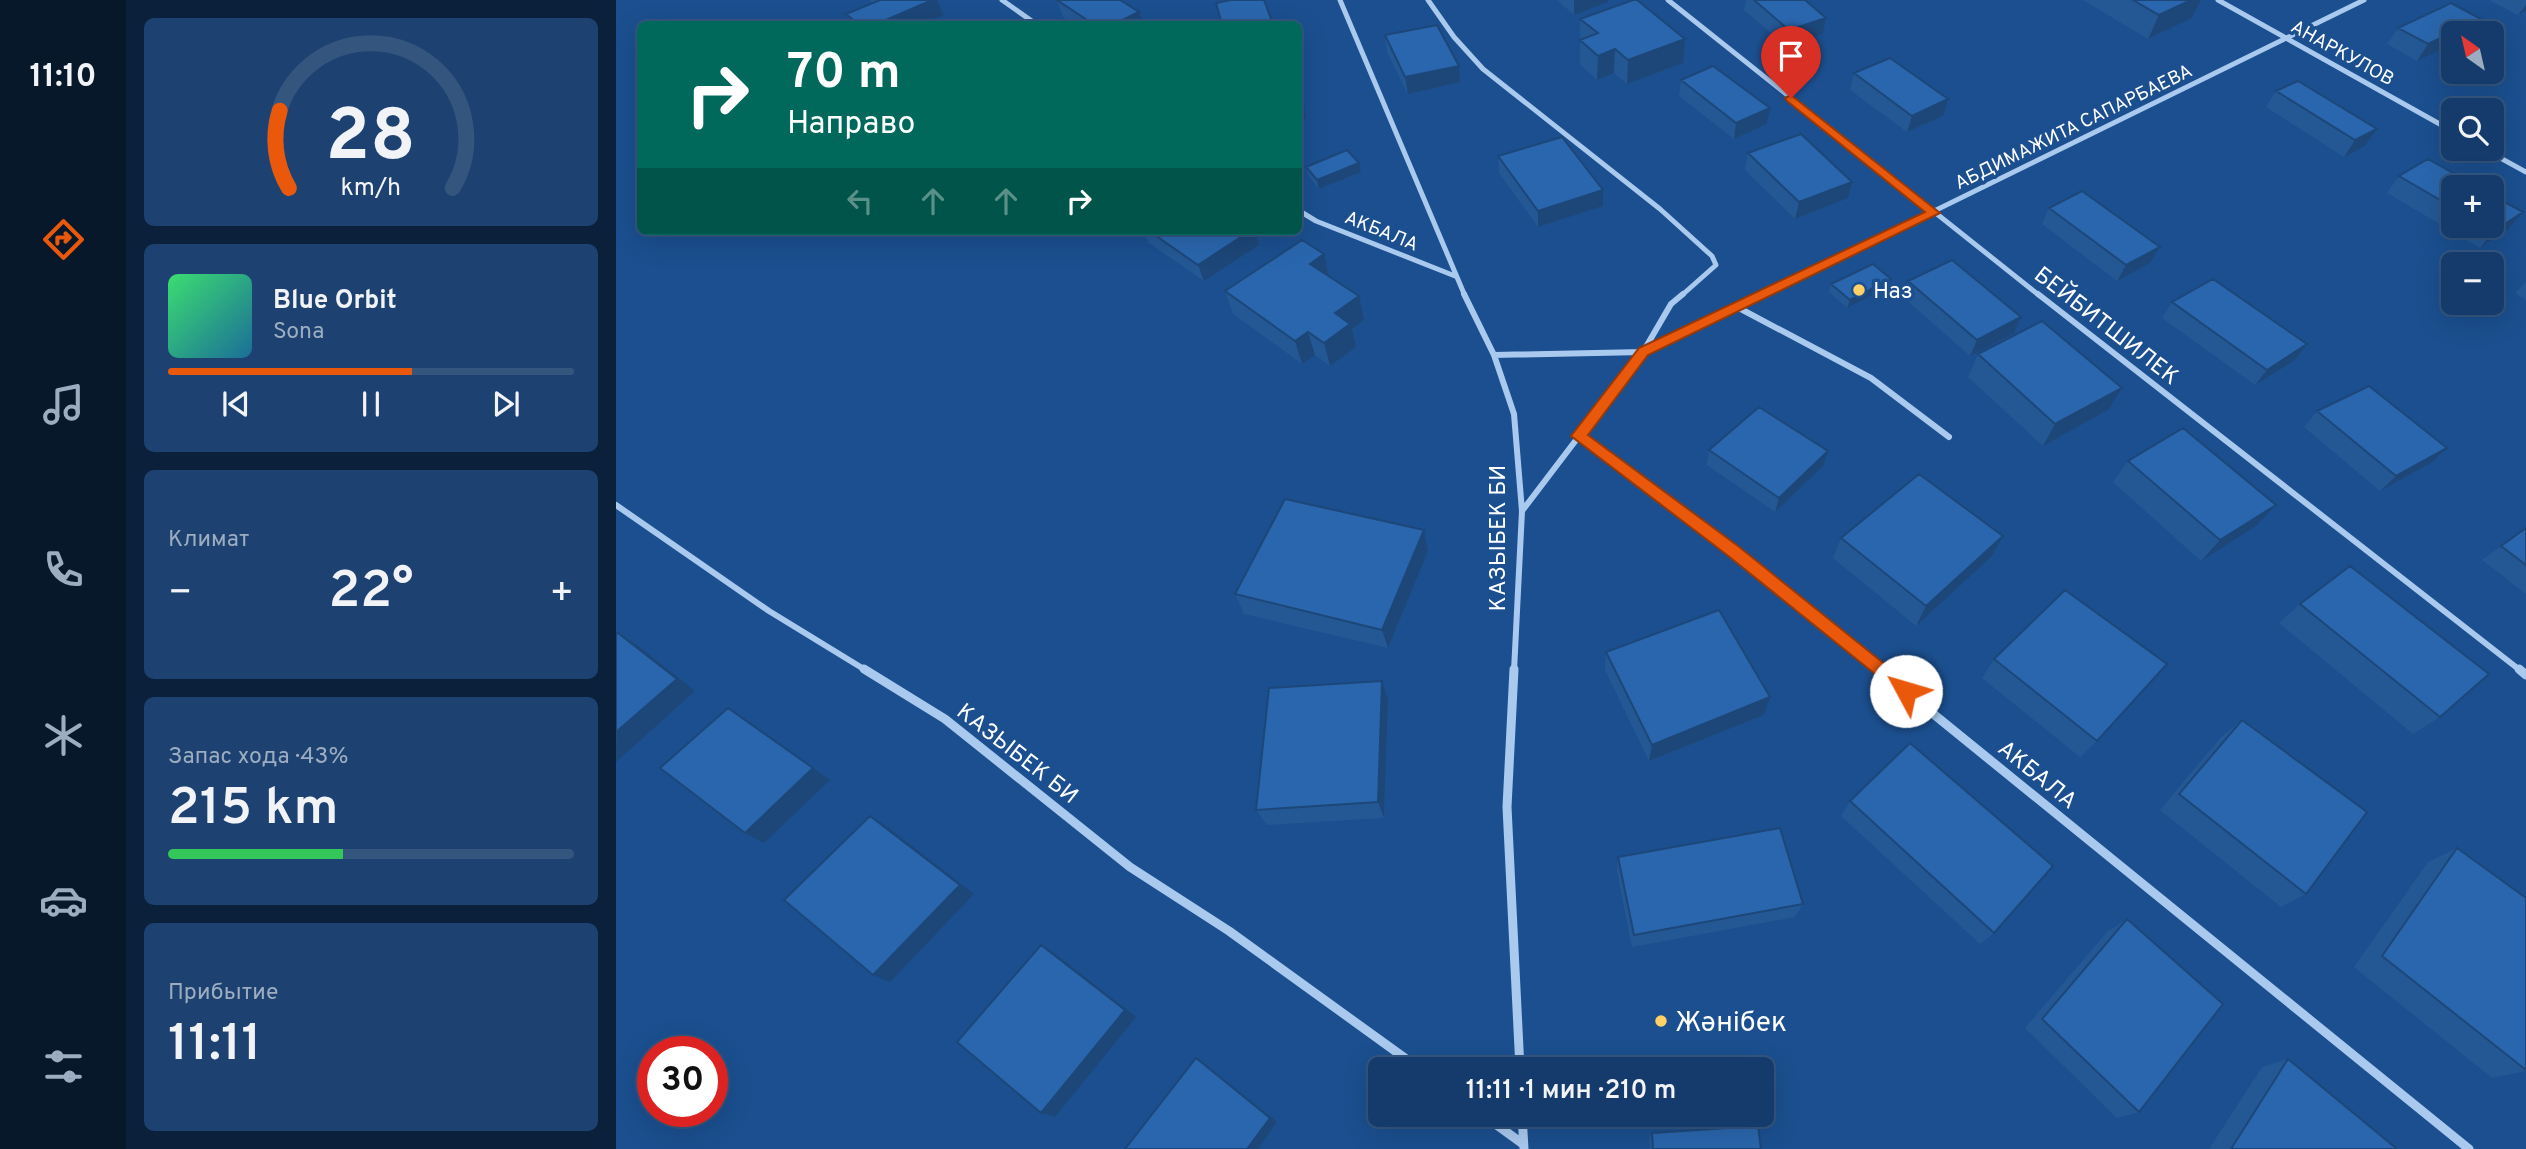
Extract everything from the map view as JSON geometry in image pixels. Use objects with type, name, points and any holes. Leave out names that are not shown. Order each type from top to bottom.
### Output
[{"type":"street","points":[[1002,0],[1032,21]]},
{"type":"street","name":"КАЗЫБЕК БИ","points":[[1340,0],[1455,276],[1494,355],[1514,414],[1522,511],[1507,807],[1519,1057]]},
{"type":"street","points":[[1428,0],[1454,37],[1483,69],[1660,209],[1712,256],[1716,265],[1671,304],[1643,352],[1522,511]]},
{"type":"street","name":"БЕЙБИТШИЛЕК","points":[[1668,0],[1934,213],[2526,675]]},
{"type":"street","name":"АНАРКУЛОВ","points":[[2218,0],[2441,125]]},
{"type":"street","name":"АБДИМАЖИТА САПАРБАЕВА","points":[[1643,352],[1934,213],[2364,0]]},
{"type":"street","points":[[2504,160],[2526,172]]},
{"type":"street","name":"АКБАЛА","points":[[1302,212],[1316,221],[1455,276]]},
{"type":"street","points":[[1737,307],[1871,379],[1949,437]]},
{"type":"street","points":[[1494,355],[1643,352]]},
{"type":"street","name":"АКБАЛА","points":[[1579,436],[1732,551],[2469,1149]]},
{"type":"street","name":"КАЗЫБЕК БИ","points":[[616,505],[769,611],[946,719],[1130,867],[1229,931],[1403,1057]]},
{"type":"street","points":[[1498,1127],[1524,1147]]},
{"type":"street","points":[[1523,1127],[1524,1147]]},
{"type":"building","points":[[880,0],[932,0],[888,21],[854,21],[846,14]]},
{"type":"building","points":[[1057,0],[1120,0],[1139,12],[1120,21],[1088,21]]},
{"type":"building","points":[[1264,0],[1272,21],[1221,21],[1216,3]]},
{"type":"building","points":[[1637,0],[1685,39],[1628,60],[1615,49],[1598,56],[1580,40],[1598,33],[1580,19]]},
{"type":"building","points":[[1754,0],[1805,0],[1826,18],[1789,30]]},
{"type":"building","points":[[2133,0],[2191,0],[2159,15]]},
{"type":"building","points":[[2451,3],[2481,19],[2441,21],[2441,38],[2428,44],[2398,28]]},
{"type":"building","points":[[1437,25],[1459,66],[1405,77],[1385,35]]},
{"type":"building","points":[[1890,58],[1948,99],[1912,116],[1854,73]]},
{"type":"building","points":[[1713,66],[1770,108],[1736,123],[1681,80]]},
{"type":"building","points":[[2298,81],[2377,129],[2355,140],[2276,91]]},
{"type":"building","points":[[1801,134],[1852,182],[1799,202],[1748,153]]},
{"type":"building","points":[[1562,137],[1603,190],[1538,211],[1498,156]]},
{"type":"building","points":[[1347,150],[1359,163],[1317,180],[1306,167]]},
{"type":"building","points":[[2428,159],[2457,175],[2441,175],[2441,200],[2399,176]]},
{"type":"building","points":[[2082,191],[2160,247],[2126,265],[2049,208]]},
{"type":"building","points":[[2504,202],[2523,212],[2504,224]]},
{"type":"building","points":[[1155,235],[1244,235],[1198,265]]},
{"type":"building","points":[[1302,240],[1324,254],[1310,264],[1359,296],[1335,313],[1350,324],[1324,343],[1308,332],[1295,341],[1225,291]]},
{"type":"building","points":[[1952,260],[2021,317],[1977,340],[1908,281]]},
{"type":"building","points":[[1873,264],[1891,279],[1850,300],[1831,284]]},
{"type":"building","points":[[2213,279],[2307,344],[2267,370],[2172,302]]},
{"type":"building","points":[[2042,321],[2122,388],[2055,424],[1978,354]]},
{"type":"building","points":[[2369,386],[2447,448],[2396,476],[2317,411]]},
{"type":"building","points":[[1759,407],[1828,451],[1779,498],[1709,450]]},
{"type":"building","points":[[2183,428],[2276,505],[2220,540],[2128,461]]},
{"type":"building","points":[[1919,474],[2003,536],[1926,606],[1841,538]]},
{"type":"building","points":[[1285,499],[1424,530],[1382,630],[1235,594]]},
{"type":"building","points":[[2526,528],[2526,565],[2501,546]]},
{"type":"building","points":[[2350,566],[2489,674],[2440,717],[2300,604]]},
{"type":"building","points":[[2065,590],[2167,664],[2097,741],[1994,659]]},
{"type":"building","points":[[1719,610],[1770,697],[1652,745],[1606,652]]},
{"type":"building","points":[[616,634],[677,679],[616,732]]},
{"type":"building","points":[[1382,681],[1378,802],[1256,810],[1269,688]]},
{"type":"building","points":[[728,708],[813,768],[745,833],[660,768]]},
{"type":"building","points":[[2242,720],[2367,812],[2306,894],[2179,794]]},
{"type":"building","points":[[1910,743],[2053,866],[1994,933],[1850,801]]},
{"type":"building","points":[[870,816],[960,885],[873,975],[784,900]]},
{"type":"building","points":[[1780,828],[1803,904],[1634,935],[1618,857]]},
{"type":"building","points":[[2457,848],[2526,898],[2526,1070],[2382,956]]},
{"type":"building","points":[[2127,919],[2223,1004],[2139,1112],[2042,1019]]},
{"type":"building","points":[[1041,945],[1125,1010],[1041,1113],[957,1042]]},
{"type":"building","points":[[1196,1058],[1270,1118],[1247,1149],[1125,1149]]},
{"type":"building","points":[[2288,1059],[2397,1149],[2231,1149]]},
{"type":"building","points":[[1758,1127],[1761,1149],[1653,1149],[1652,1133]]},
{"type":"place","name":"Наз","points":[[1859,290]]},
{"type":"place","name":"Жәнібек","points":[[1661,1021]]},
{"type":"route","points":[[1791,98],[1934,213],[1643,352],[1579,436],[1732,551],[1906,691]]}]
